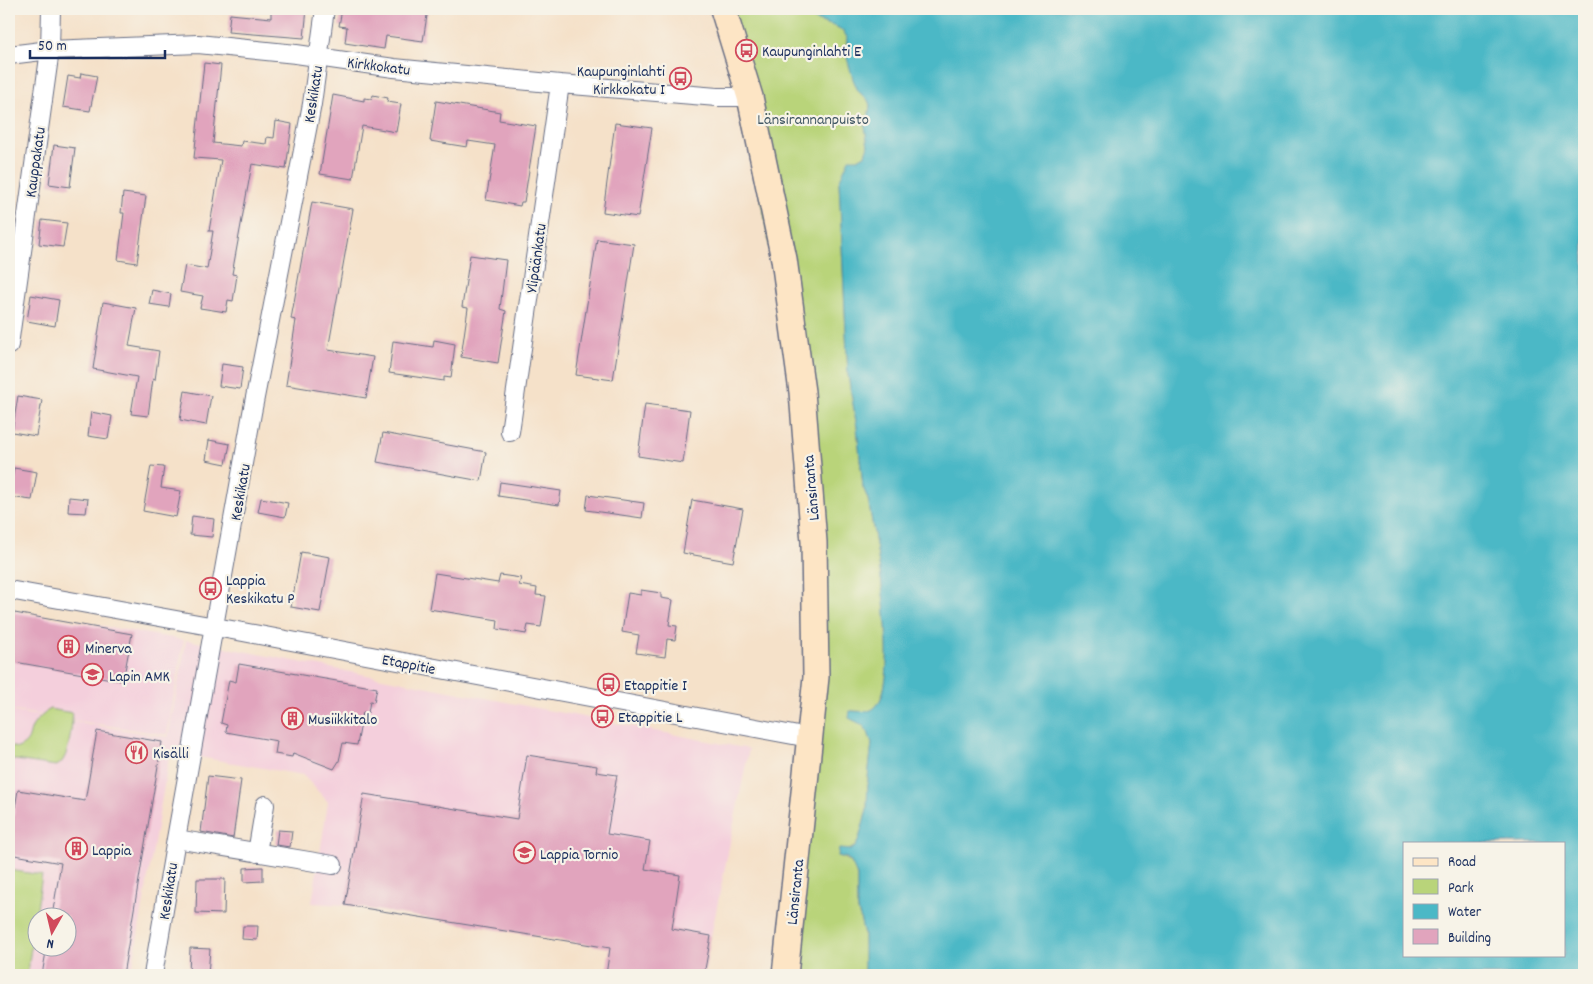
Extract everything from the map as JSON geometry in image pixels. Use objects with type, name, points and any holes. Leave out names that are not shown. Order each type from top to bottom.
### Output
[{"type":"street","name":"Kauppakatu","points":[[9,345],[50,50],[51,9]]},
{"type":"street","name":"Keskikatu","points":[[153,975],[252,413],[312,104],[325,9]]},
{"type":"street","name":"Länsiranta","points":[[722,9],[750,97],[784,259],[802,392],[814,542],[816,677],[785,975]]},
{"type":"street","name":"Kirkkokatu","points":[[9,55],[50,50],[198,44],[318,57],[394,68],[560,84],[717,97],[750,97]]},
{"type":"street","name":"Ylipäänkatu","points":[[510,432],[560,84]]},
{"type":"street","name":"Etappitie","points":[[9,590],[215,626],[809,738]]},
{"type":"street","points":[[257,853],[265,805]]},
{"type":"street","points":[[176,840],[333,865]]},
{"type":"shaded area","name":"Lapin AMK","points":[[9,610],[184,640],[167,735],[9,710]]},
{"type":"shaded area","name":"Lappia Tornio","points":[[186,640],[749,749],[704,975],[606,975],[610,948],[345,905],[312,903],[328,802],[303,775],[170,752],[131,975],[9,975],[9,711],[168,737]]},
{"type":"green space","name":"Länsirannanpuisto","points":[[729,9],[806,9],[815,20],[837,27],[843,31],[847,37],[846,46],[858,91],[868,100],[870,105],[865,126],[868,146],[865,155],[858,159],[839,182],[848,375],[857,427],[863,487],[868,499],[881,575],[887,642],[887,672],[882,695],[873,709],[851,711],[868,732],[872,743],[867,810],[856,846],[838,856],[846,859],[855,869],[858,913],[864,936],[864,975],[793,975],[820,543]]},
{"type":"green space","points":[[49,709],[73,713],[69,743],[61,763],[56,766],[9,759],[9,746],[18,748],[26,743],[34,724]]},
{"type":"green space","points":[[9,870],[42,875],[37,906],[28,906],[28,956],[30,956],[27,975],[9,975]]},
{"type":"water","points":[[806,9],[1584,9],[1584,975],[864,975],[864,934],[857,905],[857,875],[847,858],[838,856],[839,849],[851,850],[856,846],[867,810],[872,743],[863,725],[849,718],[850,711],[873,709],[882,695],[887,672],[887,643],[881,575],[868,499],[863,487],[857,427],[848,375],[839,182],[849,159],[858,159],[865,155],[868,146],[865,126],[870,105],[868,100],[858,91],[847,58],[847,37],[837,27],[815,20]]},
{"type":"building","points":[[271,9],[307,9],[304,38],[228,32],[230,14],[271,18]]},
{"type":"building","points":[[342,9],[428,9],[423,41],[386,36],[384,49],[345,43],[347,27],[339,26]]},
{"type":"building","points":[[204,63],[221,65],[213,143],[241,146],[242,141],[266,144],[267,137],[274,138],[276,121],[292,124],[286,169],[252,164],[232,274],[237,275],[233,301],[228,300],[226,312],[200,308],[203,296],[180,292],[185,265],[207,269],[213,231],[209,231],[221,160],[194,158]]},
{"type":"building","points":[[81,73],[97,76],[90,111],[63,107],[68,76],[80,78]]},
{"type":"building","points":[[333,95],[364,101],[364,98],[372,99],[373,95],[388,98],[387,102],[401,104],[396,132],[362,126],[353,179],[320,174]]},
{"type":"building","points":[[436,101],[500,112],[499,120],[536,126],[524,202],[521,202],[520,206],[486,200],[495,145],[468,141],[467,147],[430,141]]},
{"type":"building","points":[[615,123],[652,128],[638,217],[603,212]]},
{"type":"building","points":[[54,145],[75,148],[70,187],[49,184]]},
{"type":"building","points":[[123,193],[146,196],[137,263],[118,260],[124,213],[121,213]]},
{"type":"building","points":[[312,202],[353,209],[328,350],[373,357],[366,398],[286,385],[296,320],[291,319]]},
{"type":"building","points":[[42,220],[67,223],[63,247],[39,244]]},
{"type":"building","points":[[597,239],[634,244],[613,380],[576,375]]},
{"type":"building","points":[[470,255],[506,260],[500,309],[506,311],[498,363],[461,357],[468,308],[462,307]]},
{"type":"building","points":[[152,290],[171,294],[169,307],[149,304]]},
{"type":"building","points":[[31,295],[59,300],[55,326],[27,321]]},
{"type":"building","points":[[103,302],[136,308],[129,346],[159,351],[148,416],[131,414],[137,377],[93,369]]},
{"type":"building","points":[[434,340],[455,344],[451,378],[444,377],[444,381],[389,373],[393,341],[433,347]]},
{"type":"building","points":[[222,364],[243,367],[240,389],[219,386]]},
{"type":"building","points":[[185,391],[211,396],[206,425],[180,420]]},
{"type":"building","points":[[18,396],[42,400],[36,436],[12,432]]},
{"type":"building","points":[[645,404],[690,410],[683,463],[638,456]]},
{"type":"building","points":[[91,412],[112,416],[108,439],[88,436]]},
{"type":"building","points":[[383,433],[486,452],[481,481],[377,462]]},
{"type":"building","points":[[209,440],[230,444],[226,464],[206,460]]},
{"type":"building","points":[[151,466],[164,467],[161,488],[181,491],[176,517],[143,511]]},
{"type":"building","points":[[14,468],[37,472],[32,500],[9,497]]},
{"type":"building","points":[[500,482],[561,491],[559,505],[498,496]]},
{"type":"building","points":[[588,495],[644,503],[642,518],[586,510]]},
{"type":"building","points":[[69,497],[88,499],[86,513],[68,512]]},
{"type":"building","points":[[261,498],[288,503],[285,517],[258,512]]},
{"type":"building","points":[[692,500],[743,509],[733,562],[683,553]]},
{"type":"building","points":[[192,516],[214,519],[212,537],[190,535]]},
{"type":"building","points":[[301,552],[330,557],[320,612],[291,607]]},
{"type":"building","points":[[435,573],[498,583],[500,575],[521,578],[519,585],[537,588],[536,595],[546,596],[541,627],[528,625],[526,634],[497,629],[498,620],[429,609]]},
{"type":"building","points":[[641,590],[661,593],[661,598],[673,600],[669,625],[677,626],[675,640],[667,639],[665,657],[636,653],[639,635],[622,632],[628,593],[641,595]]},
{"type":"building","name":"Minerva","points":[[9,612],[132,634],[123,681],[9,661]]},
{"type":"building","name":"Musiikkitalo","points":[[239,664],[377,688],[374,702],[370,701],[368,713],[363,712],[357,745],[343,743],[339,761],[334,769],[293,753],[292,757],[275,754],[277,741],[226,732],[227,725],[221,723],[229,680],[236,682]]},
{"type":"building","name":"Lappia","points":[[97,731],[162,742],[123,975],[42,975],[45,956],[78,956],[78,906],[54,906],[61,863],[9,854],[18,790],[85,801]]},
{"type":"building","points":[[527,755],[597,766],[596,772],[617,775],[607,834],[650,841],[645,869],[680,875],[672,929],[711,936],[704,975],[606,975],[610,948],[345,905],[364,794],[517,819]]},
{"type":"building","points":[[208,776],[241,780],[233,838],[201,832]]},
{"type":"building","points":[[278,830],[292,831],[290,847],[276,845]]},
{"type":"building","points":[[263,867],[263,881],[244,882],[244,868]]},
{"type":"building","points":[[197,879],[225,879],[224,914],[196,913]]},
{"type":"building","points":[[243,926],[258,926],[257,940],[242,939]]},
{"type":"building","points":[[190,948],[210,949],[208,975],[189,975]]},
{"type":"place","name":"Kaupunginlahti E","points":[[746,50]]},
{"type":"place","name":"Kaupunginlahti Kirkkokatu I","points":[[681,79]]},
{"type":"place","name":"Lappia Keskikatu P","points":[[210,588]]},
{"type":"place","name":"Minerva","points":[[69,647]]},
{"type":"place","name":"Lapin AMK","points":[[93,675]]},
{"type":"place","name":"Etappitie I","points":[[608,684]]},
{"type":"place","name":"Etappitie L","points":[[602,716]]},
{"type":"place","name":"Musiikkitalo","points":[[292,718]]},
{"type":"place","name":"Kisälli","points":[[137,752]]},
{"type":"place","name":"Lappia","points":[[76,849]]},
{"type":"place","name":"Lappia Tornio","points":[[524,853]]}]
